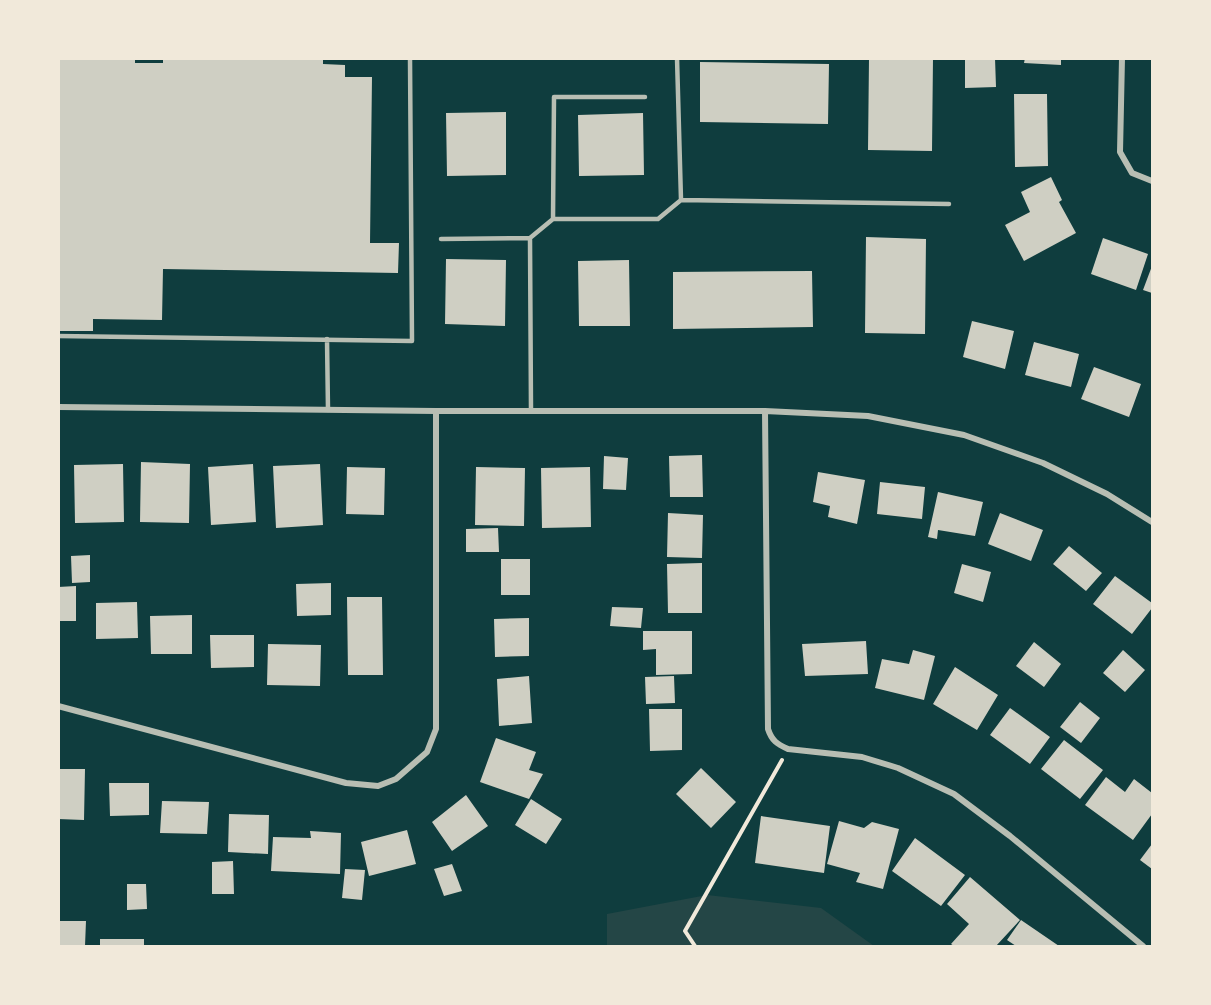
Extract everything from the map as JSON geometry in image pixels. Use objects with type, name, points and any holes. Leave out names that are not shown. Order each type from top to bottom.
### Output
[{"type":"street","points":[[1122,58],[1120,152],[1132,173],[1152,181]]},
{"type":"street","points":[[58,407],[436,411],[765,411],[868,416],[964,435],[1043,463],[1107,494],[1152,522]]},
{"type":"street","points":[[58,706],[346,783],[378,786],[406,772],[427,752],[436,729],[436,411]]},
{"type":"street","points":[[765,411],[768,729],[770,737],[777,744],[788,749],[862,757],[898,768],[954,794],[1010,836],[1143,946]]},
{"type":"lane","points":[[58,336],[412,341],[410,58]]},
{"type":"lane","points":[[677,58],[681,200]]},
{"type":"lane","points":[[553,219],[554,97],[645,97]]},
{"type":"lane","points":[[441,239],[530,238],[553,219],[658,219],[681,200],[949,204]]},
{"type":"lane","points":[[530,238],[531,411]]},
{"type":"lane","points":[[327,339],[328,410]]},
{"type":"path","points":[[695,946],[685,931],[776,774],[788,749]]},
{"type":"shaded area","points":[[707,895],[821,908],[874,946],[607,946],[607,914]]},
{"type":"building","points":[[58,58],[135,58],[135,63],[163,63],[163,58],[323,58],[323,64],[345,65],[345,77],[372,77],[370,243],[399,243],[398,273],[163,269],[162,320],[93,319],[93,331],[58,331]]},
{"type":"building","points":[[869,58],[933,58],[932,151],[868,150]]},
{"type":"building","points":[[965,58],[995,58],[996,87],[965,88]]},
{"type":"building","points":[[1025,58],[1061,58],[1061,65],[1024,63]]},
{"type":"building","points":[[700,62],[829,64],[828,124],[700,122]]},
{"type":"building","points":[[1014,94],[1047,94],[1048,166],[1015,167]]},
{"type":"building","points":[[506,112],[506,175],[447,176],[446,113]]},
{"type":"building","points":[[643,113],[644,175],[579,176],[578,115]]},
{"type":"building","points":[[1051,177],[1062,200],[1059,202],[1076,233],[1024,261],[1005,225],[1030,212],[1021,192]]},
{"type":"building","points":[[866,237],[926,239],[925,334],[865,333]]},
{"type":"building","points":[[1103,238],[1148,254],[1136,290],[1091,274]]},
{"type":"building","points":[[446,259],[506,260],[505,326],[445,324]]},
{"type":"building","points":[[629,260],[630,326],[579,326],[578,261]]},
{"type":"building","points":[[1152,266],[1152,293],[1143,290]]},
{"type":"building","points":[[812,271],[813,327],[673,329],[673,272]]},
{"type":"building","points":[[972,321],[1014,331],[1005,369],[963,357]]},
{"type":"building","points":[[1034,342],[1079,354],[1071,387],[1025,375]]},
{"type":"building","points":[[1094,367],[1141,384],[1129,417],[1081,399]]},
{"type":"building","points":[[702,455],[703,497],[670,497],[669,456]]},
{"type":"building","points":[[604,456],[628,458],[626,490],[603,489]]},
{"type":"building","points":[[141,462],[190,464],[189,523],[140,522]]},
{"type":"building","points":[[123,464],[124,522],[75,523],[74,465]]},
{"type":"building","points":[[253,464],[256,522],[211,525],[208,467]]},
{"type":"building","points":[[320,464],[323,525],[276,528],[273,466]]},
{"type":"building","points":[[347,467],[385,468],[384,515],[346,514]]},
{"type":"building","points":[[476,467],[525,468],[524,526],[475,525]]},
{"type":"building","points":[[590,467],[591,527],[542,528],[541,468]]},
{"type":"building","points":[[818,472],[865,480],[857,524],[828,517],[830,506],[813,502]]},
{"type":"building","points":[[880,482],[925,487],[922,519],[877,514]]},
{"type":"building","points":[[938,492],[983,502],[975,536],[938,530],[937,539],[928,537]]},
{"type":"building","points":[[668,513],[703,515],[702,558],[667,557]]},
{"type":"building","points":[[1000,513],[1043,530],[1031,561],[988,544]]},
{"type":"building","points":[[498,528],[499,552],[466,552],[466,529]]},
{"type":"building","points":[[1069,546],[1102,573],[1086,591],[1053,564]]},
{"type":"building","points":[[90,555],[90,582],[72,583],[71,556]]},
{"type":"building","points":[[501,559],[530,559],[530,595],[501,595]]},
{"type":"building","points":[[702,563],[702,613],[668,613],[667,564]]},
{"type":"building","points":[[962,564],[991,572],[983,602],[954,593]]},
{"type":"building","points":[[1115,576],[1152,603],[1152,608],[1132,634],[1093,604]]},
{"type":"building","points":[[331,583],[331,615],[297,616],[296,584]]},
{"type":"building","points":[[76,586],[76,621],[58,621],[58,587]]},
{"type":"building","points":[[347,597],[382,597],[383,675],[348,675]]},
{"type":"building","points":[[137,602],[138,638],[96,639],[96,603]]},
{"type":"building","points":[[612,607],[643,608],[641,628],[610,626]]},
{"type":"building","points":[[192,615],[192,654],[151,654],[150,616]]},
{"type":"building","points":[[529,618],[529,656],[495,657],[494,619]]},
{"type":"building","points":[[643,631],[692,631],[692,674],[656,675],[656,649],[643,650]]},
{"type":"building","points":[[210,635],[254,635],[254,667],[211,668]]},
{"type":"building","points":[[866,641],[868,674],[805,676],[802,644]]},
{"type":"building","points":[[1034,642],[1061,664],[1044,687],[1016,666]]},
{"type":"building","points":[[268,644],[321,645],[320,686],[267,685]]},
{"type":"building","points":[[913,650],[935,656],[924,700],[875,688],[882,659],[909,664]]},
{"type":"building","points":[[1123,650],[1145,670],[1125,692],[1103,673]]},
{"type":"building","points":[[955,667],[998,695],[977,730],[933,704]]},
{"type":"building","points":[[529,676],[532,723],[499,726],[497,679]]},
{"type":"building","points":[[674,676],[675,703],[646,704],[645,677]]},
{"type":"building","points":[[1080,702],[1100,718],[1081,743],[1060,727]]},
{"type":"building","points":[[1010,708],[1050,737],[1030,764],[990,735]]},
{"type":"building","points":[[649,709],[682,709],[682,750],[650,751]]},
{"type":"building","points":[[496,738],[536,752],[529,770],[543,774],[529,799],[480,782]]},
{"type":"building","points":[[1064,740],[1103,770],[1080,799],[1041,769]]},
{"type":"building","points":[[701,768],[736,802],[711,828],[676,794]]},
{"type":"building","points":[[58,769],[85,769],[84,820],[58,819]]},
{"type":"building","points":[[1106,777],[1125,792],[1134,779],[1152,793],[1152,814],[1133,840],[1085,805]]},
{"type":"building","points":[[109,783],[149,783],[149,815],[110,816]]},
{"type":"building","points":[[466,795],[488,826],[452,851],[432,822]]},
{"type":"building","points":[[531,799],[562,819],[546,844],[515,825]]},
{"type":"building","points":[[162,801],[209,802],[207,834],[160,833]]},
{"type":"building","points":[[229,814],[269,815],[268,854],[228,852]]},
{"type":"building","points":[[761,816],[830,826],[824,873],[755,863]]},
{"type":"building","points":[[839,821],[864,828],[872,822],[899,829],[883,889],[856,882],[860,873],[827,864]]},
{"type":"building","points":[[407,830],[416,864],[369,876],[361,842]]},
{"type":"building","points":[[310,831],[341,833],[340,874],[271,871],[273,837],[311,838]]},
{"type":"building","points":[[915,838],[965,875],[941,906],[892,871]]},
{"type":"building","points":[[1152,844],[1152,869],[1140,860]]},
{"type":"building","points":[[233,861],[234,894],[212,894],[212,862]]},
{"type":"building","points":[[452,864],[462,891],[444,896],[434,869]]},
{"type":"building","points":[[345,869],[365,870],[362,900],[342,898]]},
{"type":"building","points":[[970,877],[1020,920],[996,946],[954,946],[951,944],[969,924],[947,904]]},
{"type":"building","points":[[127,884],[146,884],[147,909],[127,910]]},
{"type":"building","points":[[1021,920],[1059,946],[1016,946],[1007,940]]},
{"type":"building","points":[[58,921],[86,921],[85,946],[58,946]]},
{"type":"building","points":[[100,939],[144,939],[144,946],[100,946]]}]
